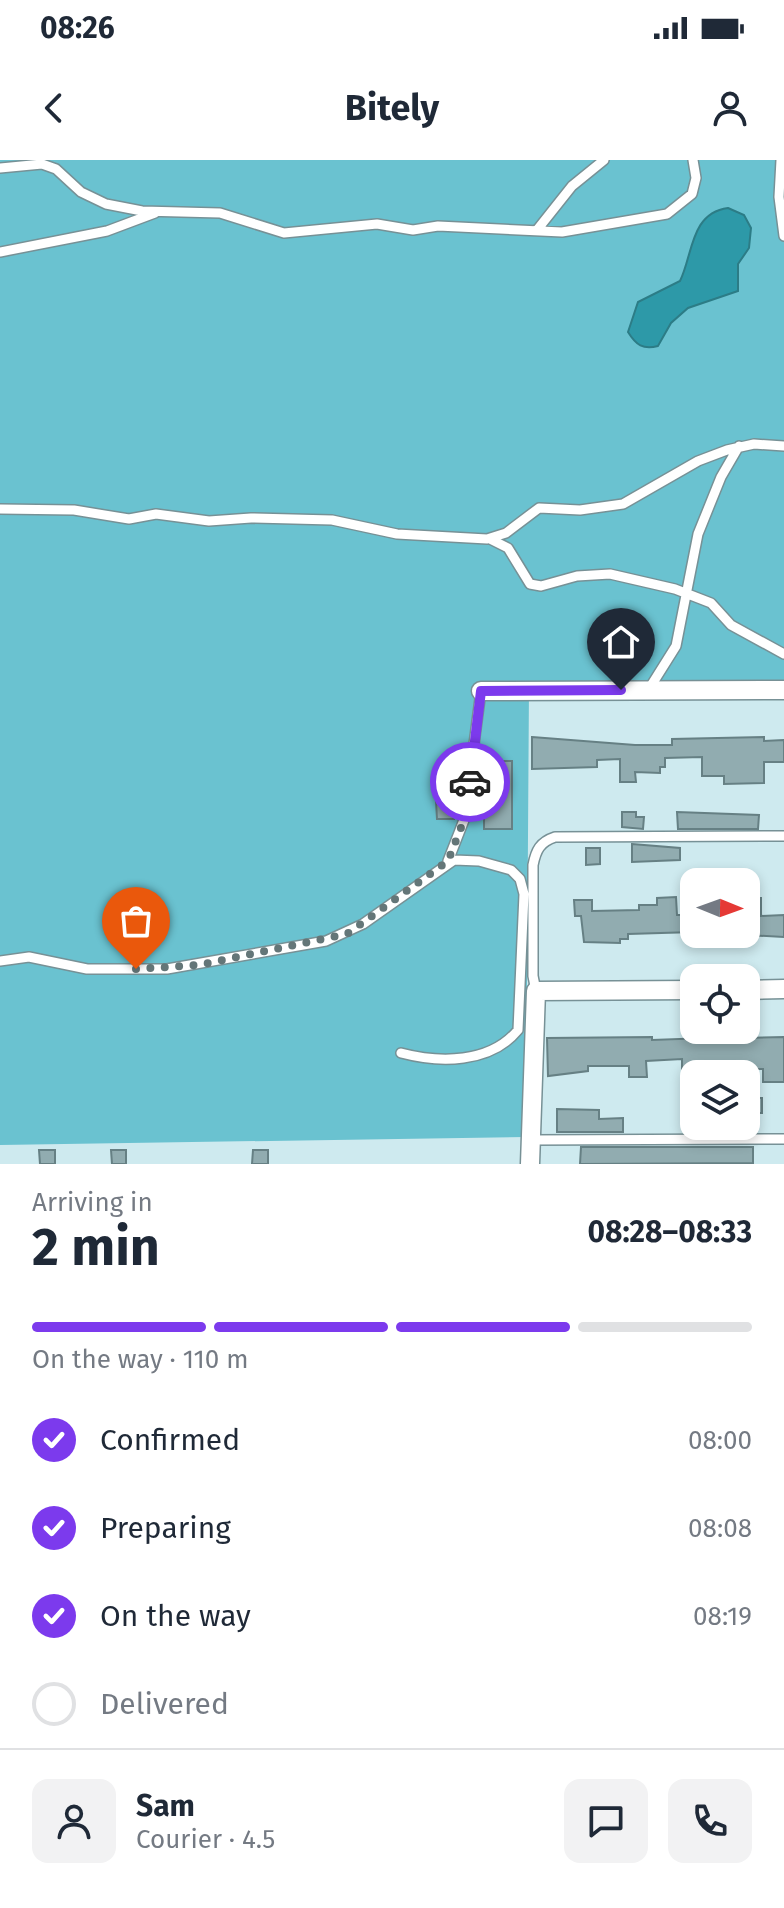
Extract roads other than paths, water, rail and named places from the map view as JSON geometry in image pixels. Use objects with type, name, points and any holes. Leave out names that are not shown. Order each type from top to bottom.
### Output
[{"type":"street","points":[[481,691],[784,690]]},
{"type":"street","points":[[760,990],[784,989]]},
{"type":"street","points":[[530,1164],[536,991],[680,990]]},
{"type":"lane","points":[[537,230],[572,186],[604,160]]},
{"type":"lane","points":[[0,168],[42,164],[56,169],[75,188],[94,199],[157,212],[220,213],[284,233],[377,224],[413,230],[438,226],[573,231],[667,214],[692,194],[696,178],[693,160]]},
{"type":"lane","points":[[781,160],[779,197],[784,236]]},
{"type":"lane","points":[[0,252],[107,231],[157,212]]},
{"type":"lane","points":[[649,689],[676,646],[684,592],[709,505],[739,446]]},
{"type":"lane","points":[[487,539],[506,533],[533,511],[544,507],[580,510],[623,504],[698,461],[739,446],[784,446]]},
{"type":"lane","points":[[0,509],[74,510],[129,519],[156,514],[209,521],[251,518],[332,520],[397,534],[487,539],[508,548],[526,580],[536,586],[577,576],[610,574],[684,592],[718,607],[731,625],[784,654]]},
{"type":"lane","points":[[0,961],[29,957],[87,969],[167,969],[326,941],[363,924],[448,861],[464,820],[481,691]]},
{"type":"lane","points":[[536,991],[533,976],[533,865],[536,851],[544,841],[555,837],[784,836]]},
{"type":"lane","points":[[401,1053],[430,1060],[456,1060],[502,1043],[521,1025],[524,894],[520,879],[511,870],[492,863],[448,861]]},
{"type":"lane","points":[[531,1140],[784,1139]]}]
